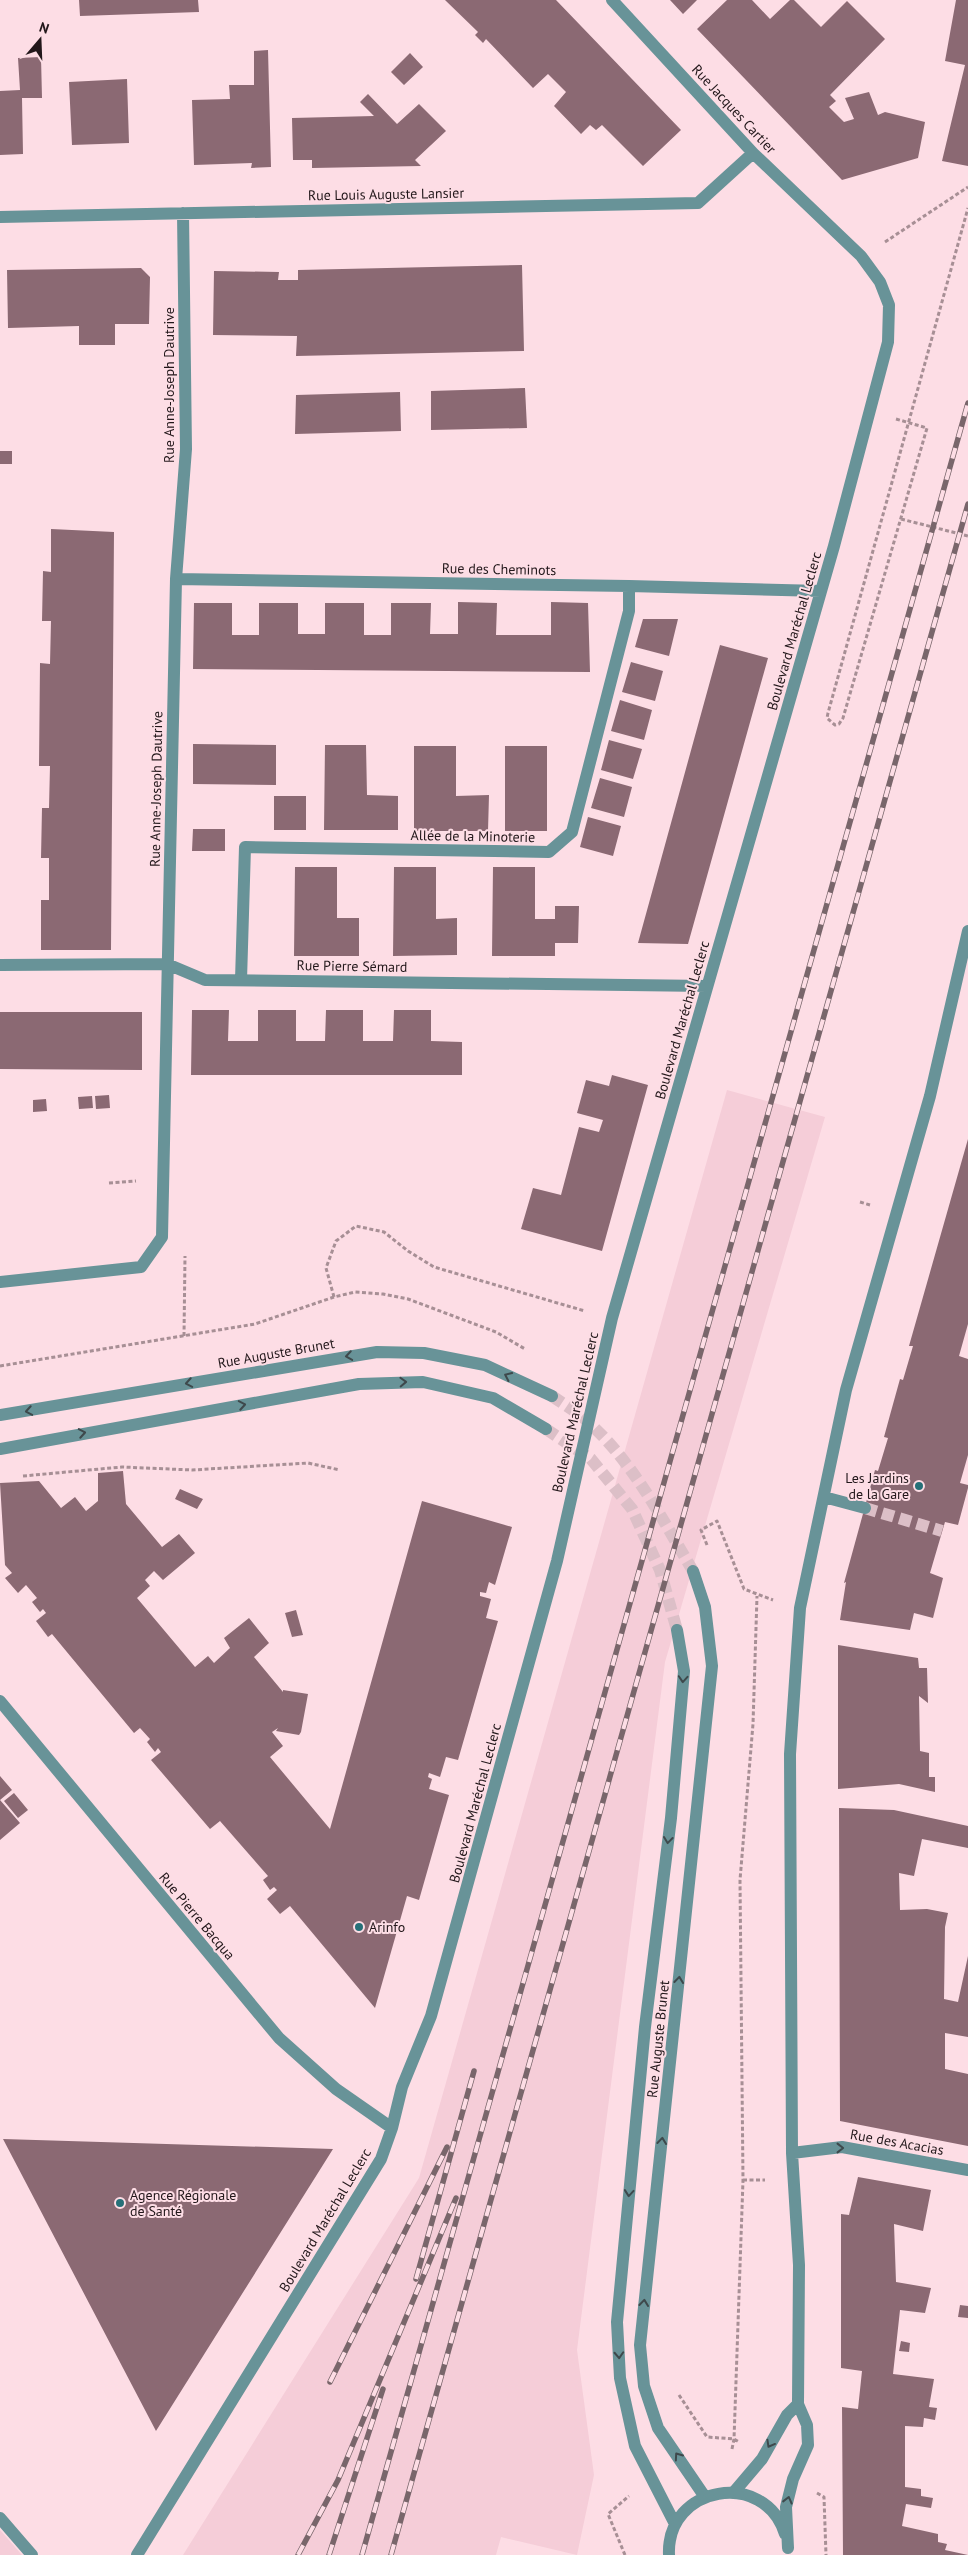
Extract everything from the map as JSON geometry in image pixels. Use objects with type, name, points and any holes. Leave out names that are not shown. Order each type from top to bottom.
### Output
[{"type":"street","name":"Rue Jacques Cartier","points":[[612,0],[754,152],[839,234]]},
{"type":"street","name":"Rue Louis Auguste Lansier","points":[[0,217],[698,203],[754,152]]},
{"type":"street","name":"Rue Anne-Joseph Dautrive","points":[[0,1282],[141,1267],[162,1238],[176,578],[186,448],[183,212]]},
{"type":"street","name":"Boulevard Maréchal Leclerc","points":[[137,2555],[381,2159],[392,2128],[402,2087],[431,2016],[557,1561],[612,1318],[821,592],[871,412],[888,342],[889,305],[880,282],[861,256],[839,234]]},
{"type":"street","name":"Rue des Cheminots","points":[[176,578],[629,586],[821,592]]},
{"type":"street","name":"Allée de la Minoterie","points":[[241,980],[245,847],[549,852],[572,832],[629,611],[629,586]]},
{"type":"street","points":[[788,2552],[786,2507],[793,2479],[808,2445],[807,2425],[798,2404],[799,2265],[792,2152],[790,1754],[800,1608],[846,1390],[930,1096],[968,931]]},
{"type":"street","name":"Rue Pierre Sémard","points":[[0,966],[167,964],[205,980],[707,986]]},
{"type":"street","name":"Rue Auguste Brunet","points":[[0,1416],[377,1352],[424,1353],[485,1365],[552,1396]]},
{"type":"street","points":[[0,1448],[368,1383],[423,1382],[492,1398],[546,1428]]},
{"type":"street","points":[[824,1497],[865,1508]]},
{"type":"street","name":"Rue Auguste Brunet","points":[[693,1571],[705,1607],[712,1666],[640,2344],[644,2386],[658,2428],[705,2497]]},
{"type":"street","name":"Rue Auguste Brunet","points":[[675,2524],[635,2446],[620,2378],[617,2322],[645,2027],[672,1808],[684,1671],[677,1630]]},
{"type":"street","name":"Rue Pierre Bacqua","points":[[0,1701],[279,2038],[336,2089],[392,2128]]},
{"type":"street","name":"Rue des Acacias","points":[[792,2152],[842,2147],[968,2170]]},
{"type":"street","points":[[734,2492],[762,2458],[787,2415],[798,2404]]},
{"type":"street","points":[[669,2555],[669,2544],[675,2524],[693,2504],[705,2497],[720,2492],[734,2492],[750,2496],[765,2504],[776,2516],[785,2532],[788,2552]]},
{"type":"street","points":[[0,2518],[32,2555]]},
{"type":"path","points":[[861,256],[896,236],[968,187]]},
{"type":"path","points":[[871,412],[910,423],[927,428],[844,718],[840,724],[834,725],[827,718],[828,713],[910,423],[968,208]]},
{"type":"path","points":[[900,519],[968,536]]},
{"type":"path","points":[[334,1297],[326,1268],[336,1240],[356,1226],[384,1232],[408,1252],[434,1267],[612,1318]]},
{"type":"path","points":[[0,1366],[255,1324],[334,1297],[356,1292],[408,1299],[496,1332],[529,1352]]},
{"type":"path","points":[[19,1476],[122,1467],[192,1470],[308,1463],[340,1470]]},
{"type":"path","points":[[701,1530],[716,1521],[744,1589],[757,1596],[752,1724],[740,1880],[743,2180],[734,2440],[720,2492]]},
{"type":"shaded area","points":[[727,1090],[825,1117],[665,1662],[577,2350],[594,2475],[577,2555],[501,2537],[496,2555],[183,2555],[419,2178]]},
{"type":"shaded area","points":[[0,2530],[22,2555],[0,2555]]},
{"type":"building","points":[[79,0],[198,0],[199,12],[80,16]]},
{"type":"building","points":[[445,0],[556,0],[681,130],[643,166],[602,125],[596,130],[590,125],[581,134],[554,106],[566,92],[548,74],[533,88],[486,39],[483,43],[475,35],[478,32]]},
{"type":"building","points":[[670,0],[697,0],[683,14]]},
{"type":"building","points":[[727,0],[752,0],[770,19],[790,0],[794,0],[821,27],[847,1],[885,39],[830,95],[836,101],[829,107],[844,122],[854,119],[845,98],[869,92],[878,115],[885,112],[925,122],[918,158],[842,180],[697,29]]},
{"type":"building","points":[[956,0],[968,0],[968,166],[942,161],[965,65],[945,61]]},
{"type":"building","points":[[268,50],[271,167],[251,168],[252,163],[194,165],[192,100],[230,99],[229,85],[254,85],[254,51]]},
{"type":"building","points":[[410,53],[423,67],[404,85],[391,72]]},
{"type":"building","points":[[41,57],[42,98],[22,98],[23,154],[0,155],[0,91],[20,90],[18,58]]},
{"type":"building","points":[[127,79],[129,143],[72,145],[69,82]]},
{"type":"building","points":[[368,94],[397,124],[419,104],[446,131],[415,160],[421,166],[312,168],[312,160],[293,160],[292,118],[374,116],[360,102]]},
{"type":"building","points":[[522,265],[524,351],[296,356],[297,336],[213,335],[214,271],[279,272],[278,280],[298,280],[298,270]]},
{"type":"building","points":[[141,268],[150,277],[149,324],[115,324],[115,345],[79,345],[79,326],[8,328],[7,270]]},
{"type":"building","points":[[525,388],[527,428],[431,430],[431,391]]},
{"type":"building","points":[[400,392],[401,431],[295,434],[296,395]]},
{"type":"building","points":[[0,451],[12,451],[12,464],[0,464]]},
{"type":"building","points":[[51,529],[114,532],[111,950],[41,950],[41,900],[49,900],[49,858],[41,858],[42,808],[49,808],[50,766],[39,766],[40,663],[50,664],[51,621],[42,621],[43,571],[51,572]]},
{"type":"building","points":[[458,602],[497,603],[496,635],[551,635],[551,602],[588,603],[590,672],[193,669],[194,603],[232,603],[232,635],[259,635],[259,603],[298,603],[298,634],[325,634],[325,603],[364,603],[364,635],[391,635],[391,603],[431,603],[430,634],[458,634]]},
{"type":"building","points":[[643,619],[678,619],[669,656],[635,647]]},
{"type":"building","points":[[720,645],[768,658],[688,944],[638,943]]},
{"type":"building","points":[[631,662],[663,671],[655,701],[622,692]]},
{"type":"building","points":[[620,700],[652,710],[644,740],[611,731]]},
{"type":"building","points":[[609,740],[642,749],[633,779],[601,770]]},
{"type":"building","points":[[193,744],[276,745],[276,785],[193,784]]},
{"type":"building","points":[[325,745],[366,745],[367,795],[398,796],[398,830],[324,830]]},
{"type":"building","points":[[414,746],[456,746],[456,796],[489,795],[488,831],[414,831]]},
{"type":"building","points":[[505,746],[547,746],[547,831],[505,831]]},
{"type":"building","points":[[600,778],[632,787],[624,817],[591,808]]},
{"type":"building","points":[[274,796],[306,796],[306,830],[274,830]]},
{"type":"building","points":[[588,817],[621,826],[613,856],[580,847]]},
{"type":"building","points":[[193,829],[225,829],[225,851],[192,851]]},
{"type":"building","points":[[295,867],[337,867],[337,918],[359,918],[359,956],[294,956]]},
{"type":"building","points":[[394,867],[436,867],[436,919],[457,918],[457,955],[393,956]]},
{"type":"building","points":[[493,867],[535,867],[535,919],[555,919],[555,906],[579,906],[578,943],[555,943],[555,956],[492,956]]},
{"type":"building","points":[[192,1010],[229,1010],[228,1041],[258,1041],[258,1010],[296,1010],[296,1041],[325,1041],[326,1010],[363,1010],[363,1041],[393,1041],[394,1010],[431,1010],[431,1041],[462,1042],[462,1075],[191,1075]]},
{"type":"building","points":[[0,1012],[142,1012],[142,1070],[0,1069]]},
{"type":"building","points":[[612,1075],[648,1085],[602,1251],[521,1229],[533,1188],[561,1195],[579,1127],[599,1132],[603,1120],[577,1113],[586,1080],[609,1086]]},
{"type":"building","points":[[109,1095],[110,1108],[96,1109],[95,1096]]},
{"type":"building","points":[[92,1096],[93,1108],[79,1109],[78,1097]]},
{"type":"building","points":[[46,1099],[47,1111],[33,1112],[33,1100]]},
{"type":"building","name":"Les Jardins de la Gare","points":[[968,1139],[968,1324],[959,1356],[968,1359],[968,1455],[960,1483],[968,1485],[968,1488],[958,1525],[945,1522],[930,1573],[943,1578],[933,1618],[914,1613],[910,1630],[840,1620],[846,1582],[844,1583],[875,1470],[878,1471],[888,1438],[884,1437],[900,1379],[903,1380],[913,1346],[909,1346]]},
{"type":"building","points":[[123,1471],[126,1504],[162,1547],[179,1534],[195,1553],[163,1580],[154,1571],[145,1580],[150,1586],[137,1598],[195,1667],[208,1656],[214,1663],[230,1648],[224,1638],[249,1618],[269,1643],[254,1657],[283,1692],[283,1690],[308,1694],[301,1732],[299,1735],[276,1731],[278,1728],[272,1732],[283,1746],[270,1757],[330,1829],[422,1501],[512,1527],[495,1585],[489,1582],[486,1593],[480,1592],[480,1596],[491,1599],[486,1618],[498,1621],[458,1760],[446,1757],[440,1777],[429,1773],[428,1777],[432,1779],[429,1789],[449,1795],[419,1900],[407,1896],[375,2008],[290,1906],[280,1914],[267,1899],[277,1890],[274,1887],[270,1890],[263,1880],[268,1876],[220,1821],[210,1829],[151,1760],[161,1752],[158,1748],[155,1752],[147,1742],[150,1739],[140,1728],[134,1733],[52,1634],[48,1637],[36,1621],[46,1613],[43,1609],[40,1612],[32,1602],[37,1598],[26,1585],[18,1593],[5,1578],[12,1573],[5,1565],[0,1483],[39,1481],[61,1508],[75,1497],[86,1511],[98,1501],[98,1473]]},
{"type":"building","points":[[180,1489],[203,1499],[197,1509],[175,1499]]},
{"type":"building","points":[[296,1610],[303,1635],[292,1637],[285,1613]]},
{"type":"building","points":[[838,1645],[918,1658],[919,1668],[927,1668],[928,1703],[919,1696],[920,1751],[929,1753],[929,1777],[935,1777],[935,1792],[899,1784],[838,1789]]},
{"type":"building","points":[[0,1776],[12,1790],[0,1800]]},
{"type":"building","points":[[14,1793],[28,1810],[18,1818],[4,1801]]},
{"type":"building","points":[[0,1800],[20,1823],[0,1840]]},
{"type":"building","points":[[839,1808],[894,1810],[968,1826],[968,1848],[922,1839],[914,1876],[899,1873],[900,1910],[927,1909],[948,1913],[945,1927],[944,1999],[958,2002],[968,1956],[968,2037],[945,2033],[945,2069],[968,2074],[968,2146],[840,2121]]},
{"type":"building","points":[[3,2139],[333,2149],[156,2431]]},
{"type":"building","points":[[858,2177],[931,2190],[923,2231],[894,2224],[896,2282],[931,2288],[925,2313],[900,2310],[893,2374],[934,2379],[929,2407],[937,2408],[935,2420],[924,2418],[923,2427],[905,2426],[905,2487],[921,2489],[921,2496],[933,2498],[931,2508],[906,2504],[902,2526],[938,2534],[938,2542],[947,2544],[945,2550],[968,2555],[843,2555],[842,2407],[858,2409],[862,2371],[841,2368],[841,2214],[849,2215]]},
{"type":"building","points":[[960,2305],[968,2306],[968,2318],[958,2317]]},
{"type":"building","points":[[901,2341],[910,2343],[909,2352],[899,2351]]},
{"type":"tunnel","points":[[552,1396],[581,1416],[599,1432],[630,1468],[693,1571]]},
{"type":"tunnel","points":[[546,1429],[591,1459],[632,1509],[660,1570],[677,1630]]},
{"type":"tunnel","points":[[865,1508],[942,1531]]},
{"type":"railway","points":[[362,2555],[968,403]]},
{"type":"railway","points":[[391,2555],[968,504]]},
{"type":"railway","points":[[416,2279],[474,2071]]},
{"type":"railway","points":[[330,2382],[447,2147]]},
{"type":"railway","points":[[298,2555],[338,2480],[456,2198]]},
{"type":"railway","points":[[329,2555],[383,2389]]},
{"type":"place","name":"Les Jardins de la Gare","points":[[919,1486]]},
{"type":"place","name":"Arinfo","points":[[359,1927]]},
{"type":"place","name":"Agence Régionale de Santé","points":[[120,2203]]}]
